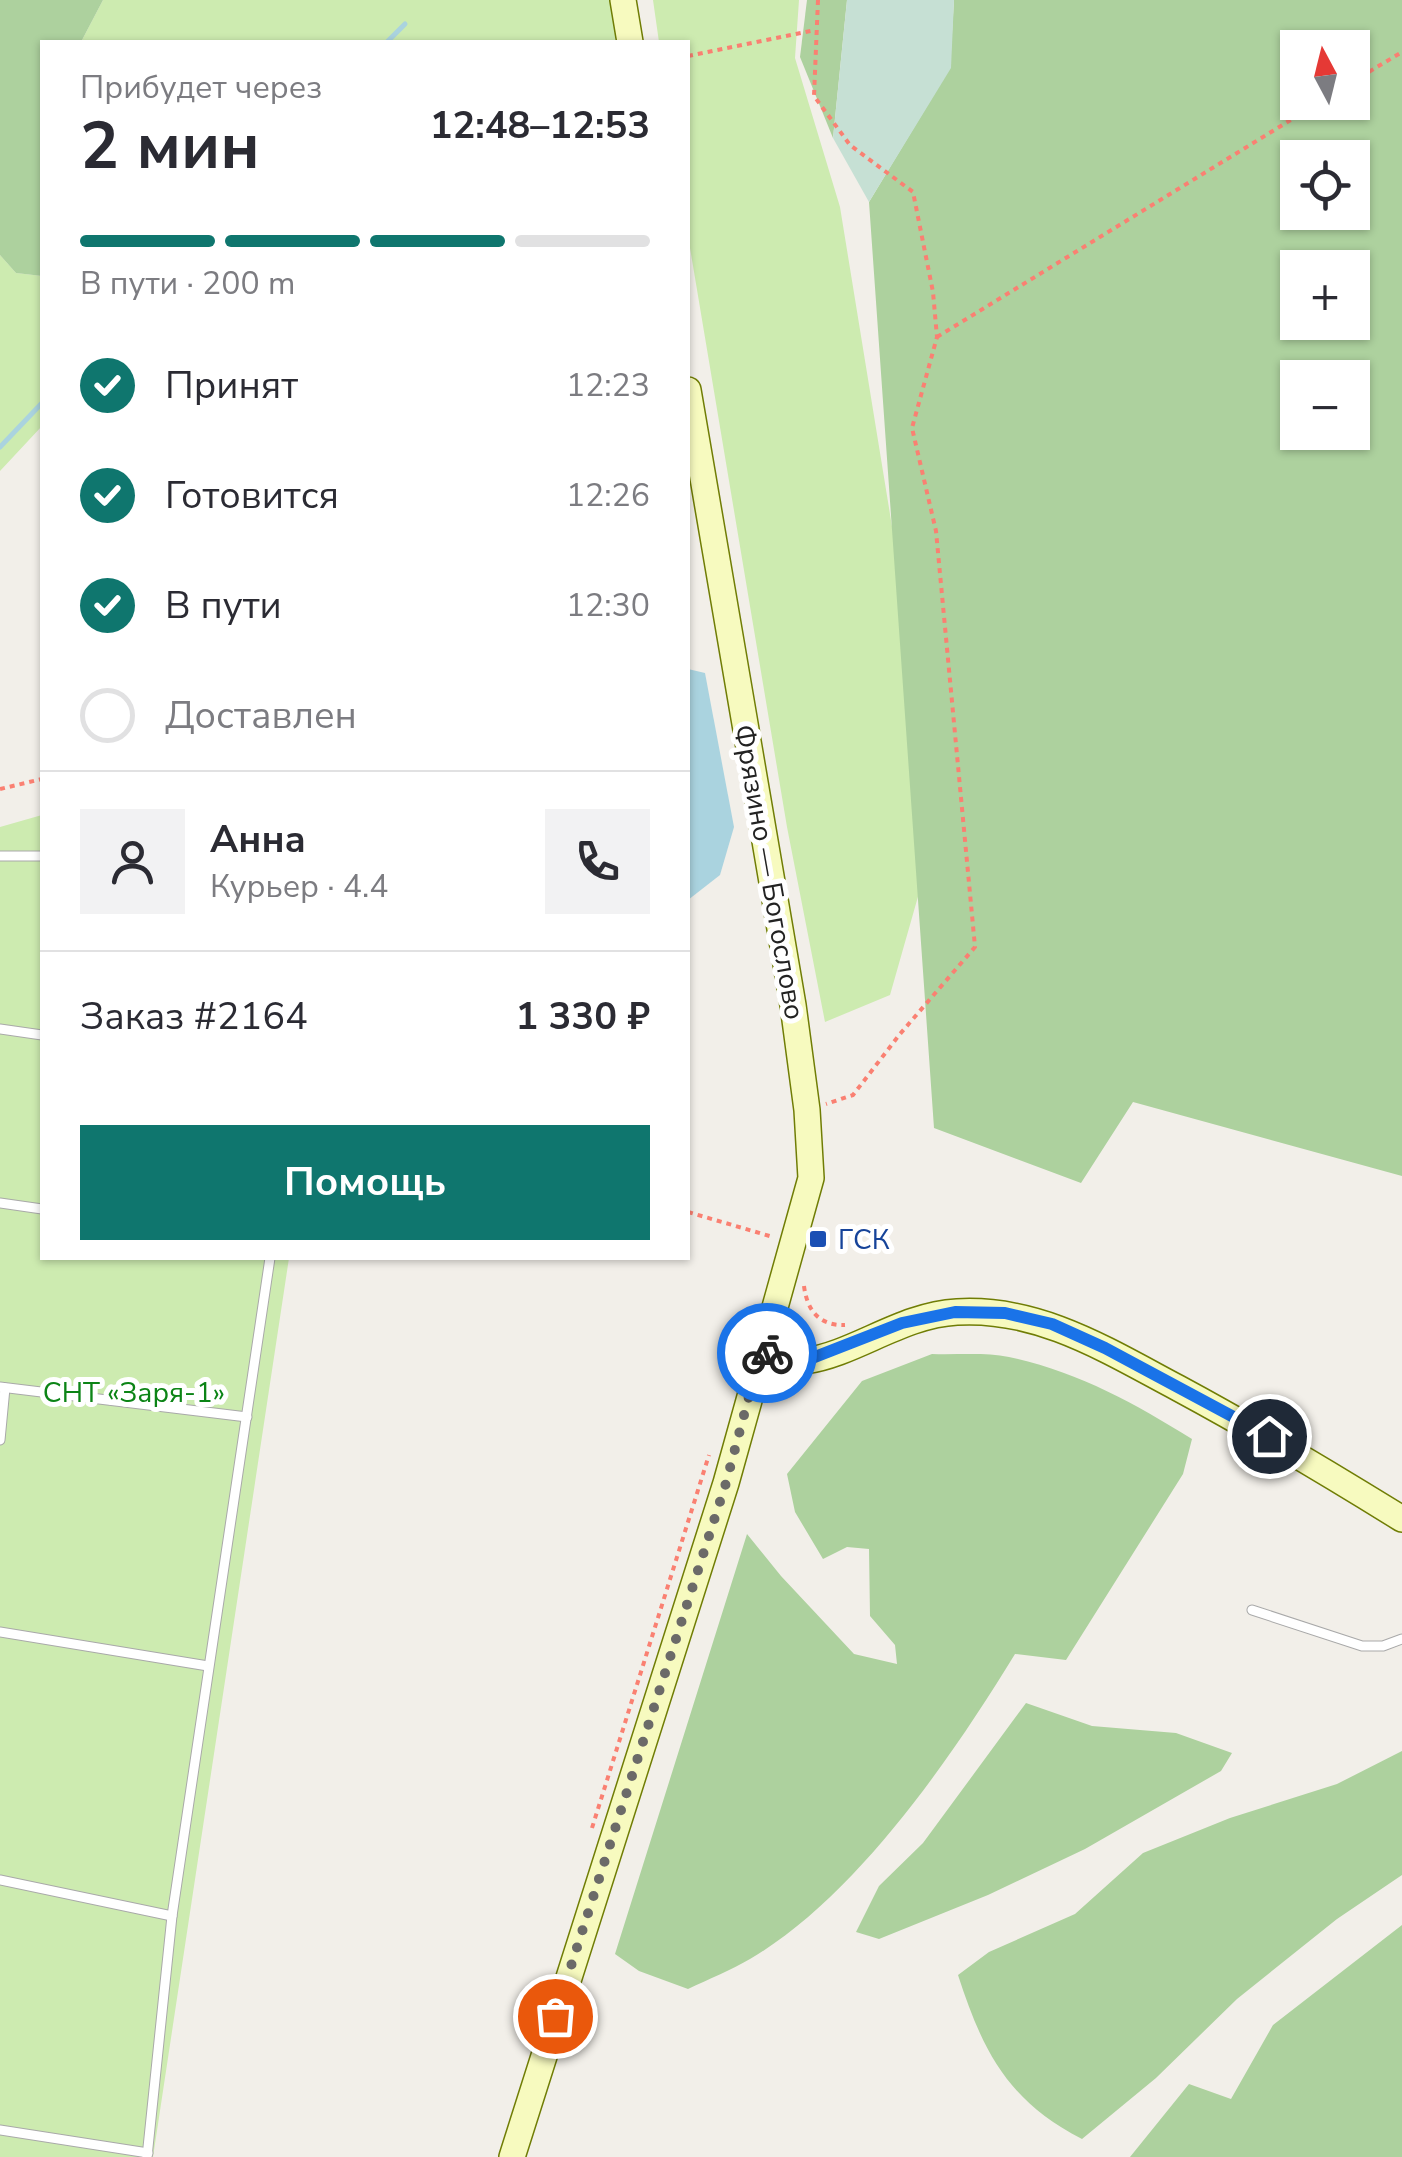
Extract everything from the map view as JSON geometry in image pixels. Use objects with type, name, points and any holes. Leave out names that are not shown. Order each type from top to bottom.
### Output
[{"type":"street","points":[[623,0],[630,40]]},
{"type":"street","name":"Фрязино — Богослово","points":[[512,2157],[726,1483],[811,1178],[807,1110],[793,1005],[690,402]]},
{"type":"street","points":[[761,1351],[802,1362],[902,1323],[955,1312],[1005,1313],[1052,1324],[1269,1436],[1402,1519]]},
{"type":"lane","points":[[0,856],[40,856]]},
{"type":"lane","points":[[0,1029],[40,1035]]},
{"type":"lane","points":[[0,1203],[40,1209]]},
{"type":"lane","points":[[0,2130],[148,2155],[172,1916],[270,1260]]},
{"type":"lane","points":[[0,1440],[3,1387],[247,1417]]},
{"type":"lane","points":[[1252,1610],[1362,1646],[1384,1646],[1402,1639]]},
{"type":"lane","points":[[0,1632],[208,1666]]},
{"type":"lane","points":[[0,1880],[172,1916]]},
{"type":"path","points":[[807,1110],[853,1095],[976,947],[936,531],[912,428],[936,337],[933,292],[913,192],[850,145],[814,96],[818,0]]},
{"type":"path","points":[[690,56],[815,30]]},
{"type":"path","points":[[1370,71],[1402,52]]},
{"type":"path","points":[[936,337],[1291,120]]},
{"type":"path","points":[[0,789],[40,779]]},
{"type":"path","points":[[690,1213],[792,1243]]},
{"type":"green space","points":[[0,0],[103,0],[82,40],[40,40],[40,276],[16,273],[0,255]]},
{"type":"green space","points":[[103,0],[611,0],[616,40],[82,40]]},
{"type":"green space","points":[[653,0],[799,0],[795,58],[840,207],[896,551],[925,872],[890,995],[825,1022],[787,827],[690,248],[690,40],[659,40]]},
{"type":"green space","points":[[807,0],[847,0],[833,138],[800,57]]},
{"type":"green space","points":[[847,0],[954,0],[951,68],[869,202],[833,138]]},
{"type":"green space","points":[[954,0],[1402,0],[1402,1176],[1133,1102],[1081,1183],[934,1128],[869,202],[950,68]]},
{"type":"green space","points":[[0,255],[16,273],[40,276],[40,428],[0,471]]},
{"type":"green space","name":"СНТ «Заря-1»","points":[[40,816],[40,1260],[289,1260],[153,2157],[0,2157],[0,827]]},
{"type":"green space","points":[[932,1354],[1009,1357],[1104,1390],[1192,1439],[1183,1474],[1066,1660],[1015,1654],[899,1822],[827,1900],[750,1959],[688,1989],[639,1971],[615,1954],[747,1534],[854,1654],[897,1664],[895,1645],[870,1616],[869,1549],[847,1547],[823,1559],[795,1512],[787,1474],[862,1381]]},
{"type":"green space","points":[[1026,1703],[1092,1726],[1176,1733],[1232,1753],[1221,1771],[1085,1849],[988,1895],[879,1939],[856,1932],[879,1886],[923,1843]]},
{"type":"green space","points":[[1402,1751],[1402,1875],[1337,1919],[1237,1999],[1156,2078],[1082,2139],[1056,2124],[1017,2091],[989,2051],[958,1975],[989,1952],[1075,1914],[1143,1853],[1230,1818],[1337,1784]]},
{"type":"green space","points":[[1402,1925],[1402,2157],[1130,2157],[1189,2084],[1231,2099],[1273,2025]]},
{"type":"water","points":[[690,669],[705,673],[734,827],[720,875],[690,898]]},
{"type":"waterway","points":[[389,40],[405,24]]},
{"type":"waterway","points":[[0,447],[40,405]]},
{"type":"way so far","points":[[555,2016],[726,1483],[761,1351],[767,1353]]},
{"type":"place","name":"ГСК","points":[[818,1239]]},
{"type":"route","points":[[767,1353],[802,1362],[902,1323],[955,1312],[1005,1313],[1052,1324],[1105,1348],[1269,1436]]}]
